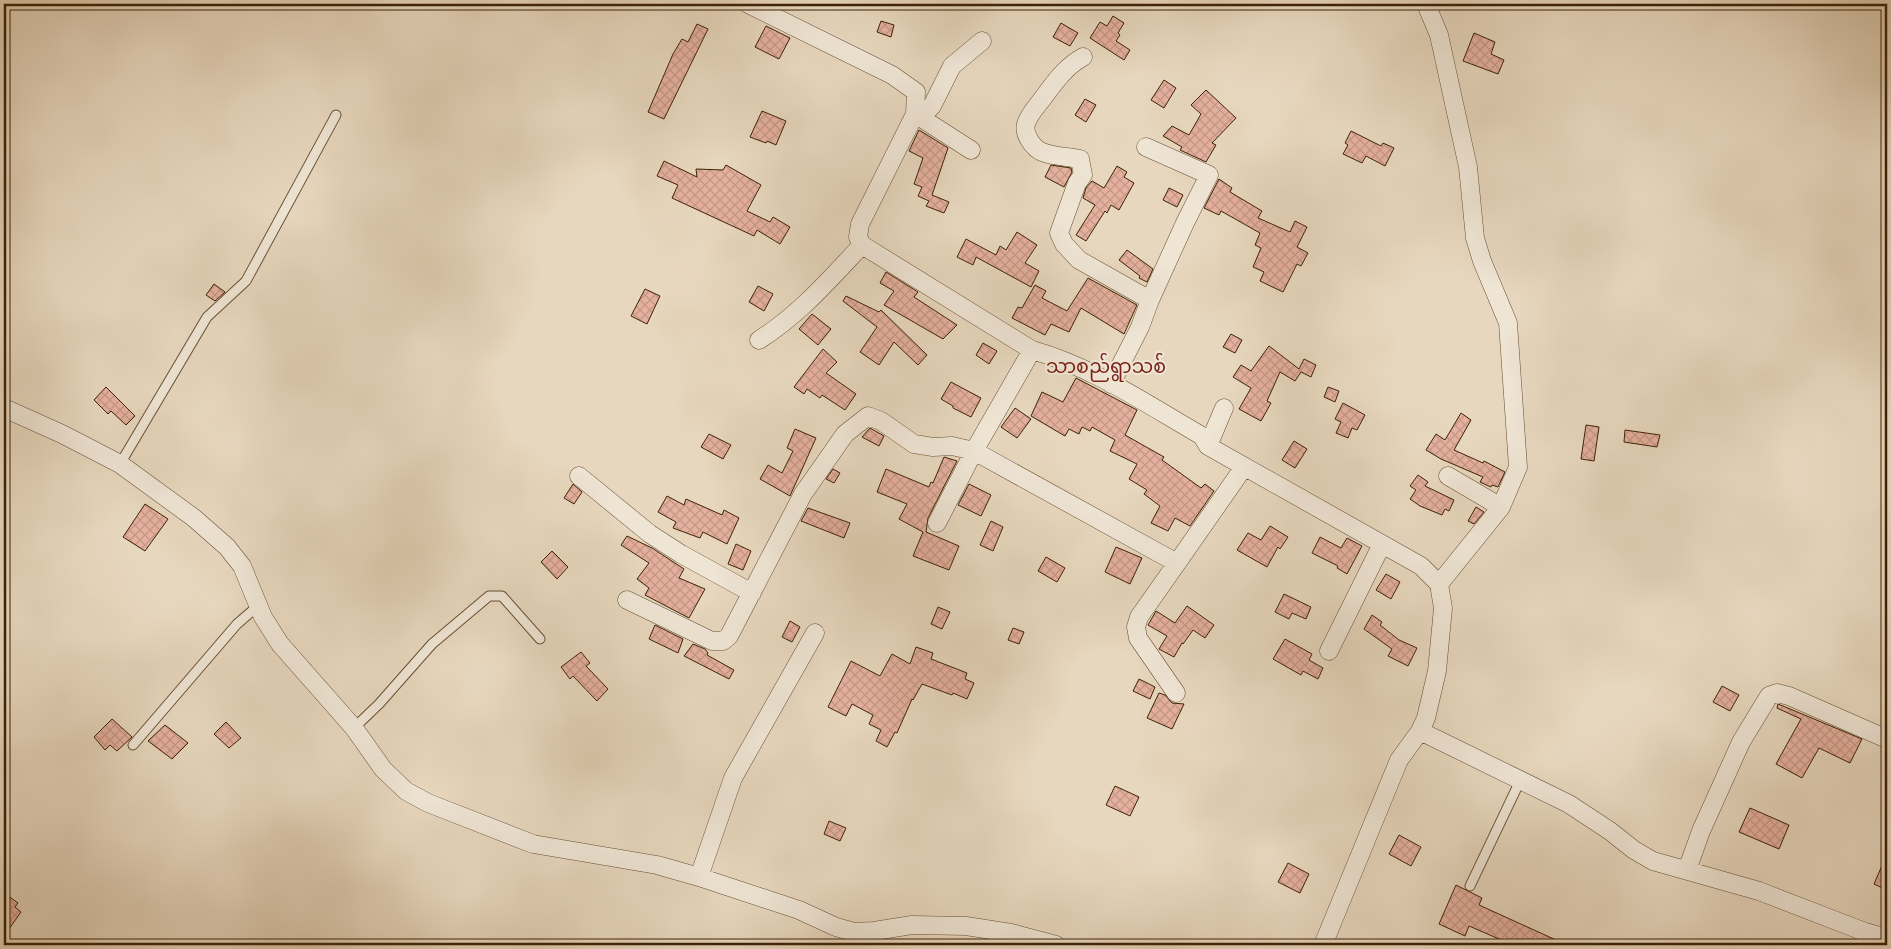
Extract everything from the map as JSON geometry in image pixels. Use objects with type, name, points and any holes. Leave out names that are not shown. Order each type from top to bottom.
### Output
[{"type":"street","points":[[748,4],[892,75],[916,92],[916,115],[860,224],[858,237],[862,245],[1032,350],[1050,355],[1111,384],[1202,436],[1208,446],[1421,566],[1439,584],[1443,608],[1437,671],[1426,718],[1420,731],[1399,760],[1323,945]]},
{"type":"street","points":[[1426,4],[1438,35],[1468,167],[1475,238],[1482,261],[1508,322],[1518,467],[1501,508],[1439,584]]},
{"type":"street","points":[[916,115],[927,111],[932,106],[952,66],[982,40]]},
{"type":"street","points":[[1083,57],[1072,63],[1059,76],[1031,114],[1025,126],[1027,136],[1042,152],[1080,159],[1083,175],[1077,183],[1059,233],[1064,244],[1079,260],[1150,300]]},
{"type":"street","points":[[916,115],[971,150]]},
{"type":"street","points":[[1111,384],[1140,327],[1150,300],[1209,175],[1146,147]]},
{"type":"street","points":[[759,340],[782,325],[801,309],[862,245]]},
{"type":"street","points":[[937,522],[1032,350]]},
{"type":"street","points":[[4,408],[120,464],[194,518],[228,547],[242,566],[258,605],[280,644],[354,728],[383,769],[406,791],[428,804],[533,844],[588,855],[657,865],[798,910],[836,927],[854,932],[912,925],[966,926],[1011,933],[1056,945]]},
{"type":"street","points":[[1208,446],[1224,408]]},
{"type":"street","points":[[627,600],[712,641],[723,641],[729,636],[803,494],[816,473],[845,434],[868,416],[881,421],[914,444],[933,447],[952,446],[974,452],[1177,563]]},
{"type":"street","points":[[1176,693],[1138,638],[1136,627],[1140,617],[1244,467]]},
{"type":"street","points":[[579,476],[650,534],[681,554],[752,593]]},
{"type":"street","points":[[1448,476],[1501,508]]},
{"type":"street","points":[[1329,651],[1382,544]]},
{"type":"street","points":[[699,877],[733,778],[815,632]]},
{"type":"street","points":[[1687,870],[1701,831],[1740,742],[1768,696],[1777,693],[1789,696],[1887,739]]},
{"type":"street","points":[[1420,731],[1569,804],[1610,831],[1634,850],[1653,860],[1759,891],[1865,932],[1887,938]]},
{"type":"lane","points":[[120,464],[207,317],[246,281],[336,115]]},
{"type":"lane","points":[[354,728],[379,704],[432,644],[489,596],[502,596],[540,639]]},
{"type":"lane","points":[[133,745],[237,624],[258,605]]},
{"type":"lane","points":[[1470,886],[1520,781]]},
{"type":"building","points":[[1113,16],[1124,23],[1116,41],[1130,50],[1124,60],[1090,38],[1100,22],[1107,26]]},
{"type":"building","points":[[881,21],[894,25],[891,37],[877,32]]},
{"type":"building","points":[[1061,23],[1078,33],[1070,46],[1053,37]]},
{"type":"building","points":[[697,24],[708,29],[664,119],[648,112],[673,54],[682,39],[688,42]]},
{"type":"building","points":[[766,26],[790,38],[779,59],[755,47]]},
{"type":"building","points":[[1474,33],[1495,42],[1491,54],[1504,60],[1498,74],[1463,61]]},
{"type":"building","points":[[1164,80],[1176,88],[1164,108],[1151,100]]},
{"type":"building","points":[[1206,90],[1236,118],[1212,143],[1216,145],[1206,162],[1180,150],[1182,147],[1163,136],[1172,126],[1189,135],[1201,114],[1191,105]]},
{"type":"building","points":[[1085,99],[1096,105],[1086,122],[1075,115]]},
{"type":"building","points":[[762,111],[786,121],[776,145],[750,137]]},
{"type":"building","points":[[919,130],[948,148],[932,195],[949,202],[944,213],[926,206],[929,201],[918,196],[922,187],[914,184],[923,158],[909,151]]},
{"type":"building","points":[[1351,131],[1381,146],[1383,143],[1394,148],[1385,166],[1366,156],[1362,163],[1343,154],[1348,145],[1345,143]]},
{"type":"building","points":[[664,161],[697,177],[696,169],[723,170],[726,165],[761,185],[747,211],[770,222],[773,217],[790,227],[780,244],[757,230],[754,236],[672,198],[678,185],[657,176]]},
{"type":"building","points":[[1051,165],[1071,168],[1072,172],[1064,187],[1045,177]]},
{"type":"building","points":[[1117,166],[1127,172],[1124,177],[1134,183],[1119,210],[1111,205],[1107,213],[1105,211],[1086,241],[1076,235],[1095,205],[1083,198],[1086,188],[1092,181],[1104,188]]},
{"type":"building","points":[[1219,179],[1232,188],[1230,192],[1262,211],[1258,218],[1290,232],[1295,221],[1307,227],[1297,247],[1308,253],[1301,266],[1297,264],[1283,292],[1260,281],[1264,272],[1253,267],[1261,248],[1255,245],[1260,233],[1221,211],[1219,215],[1204,208]]},
{"type":"building","points":[[1169,188],[1183,195],[1177,207],[1163,200]]},
{"type":"building","points":[[1017,232],[1037,245],[1025,263],[1039,271],[1031,287],[976,257],[973,265],[957,257],[966,239],[996,255],[1000,246],[1006,250]]},
{"type":"building","points":[[1127,250],[1153,269],[1147,282],[1139,278],[1140,276],[1119,260]]},
{"type":"building","points":[[886,272],[918,292],[914,297],[957,325],[943,339],[884,305],[894,291],[880,283]]},
{"type":"building","points":[[1088,278],[1137,305],[1124,334],[1081,308],[1069,332],[1051,324],[1045,335],[1012,318],[1018,307],[1022,308],[1035,285],[1046,291],[1042,298],[1067,311]]},
{"type":"building","points":[[214,284],[225,292],[215,301],[206,295]]},
{"type":"building","points":[[758,286],[773,294],[764,311],[749,302]]},
{"type":"building","points":[[645,289],[660,296],[647,324],[631,316]]},
{"type":"building","points":[[846,296],[879,312],[881,310],[927,355],[918,365],[894,342],[879,365],[860,352],[877,327],[843,301]]},
{"type":"building","points":[[812,314],[831,329],[818,345],[799,329]]},
{"type":"building","points":[[1231,334],[1242,340],[1235,353],[1223,347]]},
{"type":"building","points":[[983,343],[997,351],[989,364],[976,355]]},
{"type":"building","points":[[1269,346],[1299,369],[1304,359],[1316,365],[1311,377],[1301,372],[1295,381],[1280,372],[1267,401],[1271,403],[1261,421],[1239,409],[1251,388],[1233,377],[1241,365],[1251,371]]},
{"type":"building","points":[[823,349],[837,362],[826,373],[856,394],[845,410],[822,395],[820,398],[807,389],[804,394],[794,387]]},
{"type":"building","points":[[1076,378],[1137,410],[1125,435],[1164,457],[1162,460],[1201,488],[1205,484],[1214,491],[1190,526],[1175,518],[1168,531],[1151,523],[1160,506],[1144,494],[1147,490],[1129,479],[1137,464],[1110,451],[1115,440],[1092,427],[1090,431],[1082,427],[1079,434],[1069,429],[1065,436],[1031,416],[1042,392],[1063,402]]},
{"type":"building","points":[[951,382],[981,398],[971,417],[953,408],[953,406],[941,399]]},
{"type":"building","points":[[106,387],[135,416],[126,425],[111,411],[108,414],[94,400]]},
{"type":"building","points":[[1328,387],[1339,391],[1335,402],[1324,397]]},
{"type":"building","points":[[1343,403],[1365,415],[1357,430],[1352,428],[1348,438],[1336,433],[1341,422],[1335,419]]},
{"type":"building","points":[[1015,408],[1031,419],[1017,438],[1001,427]]},
{"type":"building","points":[[1461,413],[1471,420],[1454,450],[1483,463],[1484,461],[1505,472],[1498,487],[1492,485],[1491,487],[1480,482],[1483,477],[1441,459],[1426,450],[1436,434],[1445,440]]},
{"type":"building","points":[[1586,425],[1599,427],[1594,461],[1581,459]]},
{"type":"building","points":[[870,428],[884,436],[879,446],[862,437]]},
{"type":"building","points":[[795,429],[816,438],[790,496],[760,479],[768,465],[782,473],[793,451],[787,448]]},
{"type":"building","points":[[1625,430],[1660,435],[1657,447],[1624,442]]},
{"type":"building","points":[[709,434],[731,445],[723,459],[701,447]]},
{"type":"building","points":[[1294,441],[1307,449],[1295,468],[1282,460]]},
{"type":"building","points":[[944,457],[957,461],[928,518],[926,532],[959,546],[949,570],[913,556],[923,532],[899,519],[907,504],[877,492],[886,469],[929,487],[931,482],[933,483]]},
{"type":"building","points":[[833,469],[840,473],[834,483],[826,479]]},
{"type":"building","points":[[1418,475],[1428,482],[1425,486],[1454,500],[1449,511],[1445,509],[1442,515],[1420,506],[1410,499],[1416,490],[1410,486]]},
{"type":"building","points":[[573,484],[582,492],[574,504],[564,498]]},
{"type":"building","points":[[969,484],[991,495],[981,516],[958,505]]},
{"type":"building","points":[[667,496],[684,505],[686,499],[722,515],[724,510],[739,518],[727,544],[703,532],[700,538],[673,528],[676,522],[658,512]]},
{"type":"building","points":[[145,504],[168,519],[145,551],[123,537]]},
{"type":"building","points":[[1476,507],[1484,512],[1474,524],[1468,521]]},
{"type":"building","points":[[808,508],[850,523],[844,538],[801,521]]},
{"type":"building","points":[[991,521],[1003,527],[993,551],[980,545]]},
{"type":"building","points":[[1270,526],[1288,537],[1280,549],[1278,547],[1267,567],[1237,550],[1248,533],[1261,540]]},
{"type":"building","points":[[627,536],[652,548],[684,569],[679,578],[705,589],[689,618],[645,595],[649,588],[637,579],[649,563],[621,545]]},
{"type":"building","points":[[1320,537],[1341,548],[1347,538],[1362,546],[1347,574],[1337,568],[1338,566],[1312,553]]},
{"type":"building","points":[[736,544],[751,551],[743,570],[728,564]]},
{"type":"building","points":[[1116,547],[1142,558],[1130,584],[1105,572]]},
{"type":"building","points":[[552,551],[568,567],[557,579],[541,562]]},
{"type":"building","points":[[1046,557],[1065,568],[1057,582],[1038,571]]},
{"type":"building","points":[[1386,574],[1400,582],[1391,599],[1376,590]]},
{"type":"building","points":[[1284,594],[1311,607],[1306,619],[1292,613],[1289,619],[1275,612]]},
{"type":"building","points":[[1187,606],[1214,625],[1205,638],[1193,630],[1182,643],[1174,657],[1159,649],[1167,636],[1148,625],[1156,611],[1175,623]]},
{"type":"building","points":[[938,607],[950,612],[942,629],[931,624]]},
{"type":"building","points":[[1372,615],[1382,622],[1380,625],[1399,640],[1417,648],[1408,666],[1388,656],[1392,649],[1364,629]]},
{"type":"building","points":[[790,621],[800,627],[792,642],[782,637]]},
{"type":"building","points":[[655,625],[683,639],[678,653],[649,639]]},
{"type":"building","points":[[1013,628],[1024,632],[1019,644],[1008,640]]},
{"type":"building","points":[[1285,639],[1312,654],[1309,660],[1323,668],[1318,679],[1303,671],[1301,675],[1273,659]]},
{"type":"building","points":[[693,644],[705,649],[708,653],[707,655],[734,670],[729,679],[684,656]]},
{"type":"building","points":[[916,647],[933,653],[931,659],[967,673],[965,679],[974,683],[967,699],[922,684],[912,699],[897,733],[895,732],[887,747],[876,741],[881,730],[869,724],[873,715],[852,704],[846,716],[828,707],[851,661],[880,676],[892,654],[910,664]]},
{"type":"building","points":[[581,652],[590,663],[586,666],[608,689],[597,701],[573,676],[570,679],[561,667]]},
{"type":"building","points":[[1139,679],[1155,687],[1150,699],[1133,691]]},
{"type":"building","points":[[1722,686],[1739,695],[1730,711],[1713,702]]},
{"type":"building","points":[[1159,693],[1165,695],[1172,703],[1184,704],[1172,729],[1147,718]]},
{"type":"building","points":[[1778,704],[1862,739],[1850,763],[1819,748],[1802,778],[1776,764],[1801,719],[1777,708]]},
{"type":"building","points":[[112,719],[132,737],[117,751],[110,745],[105,750],[94,737]]},
{"type":"building","points":[[226,722],[241,738],[229,748],[214,734]]},
{"type":"building","points":[[165,725],[188,743],[172,759],[148,741]]},
{"type":"building","points":[[1115,786],[1139,797],[1130,816],[1106,805]]},
{"type":"building","points":[[1750,808],[1789,825],[1779,849],[1739,832]]},
{"type":"building","points":[[829,821],[846,828],[840,841],[824,834]]},
{"type":"building","points":[[1399,835],[1421,847],[1411,866],[1389,854]]},
{"type":"building","points":[[1887,854],[1887,890],[1874,884]]},
{"type":"building","points":[[1288,863],[1309,874],[1300,893],[1278,882]]},
{"type":"building","points":[[1456,885],[1482,898],[1479,905],[1567,945],[1513,945],[1469,926],[1465,936],[1439,924]]},
{"type":"building","points":[[4,893],[18,903],[15,907],[21,912],[4,936]]},
{"type":"district","name":"သာစည်ရွာသစ်","points":[[1106,366]]}]
